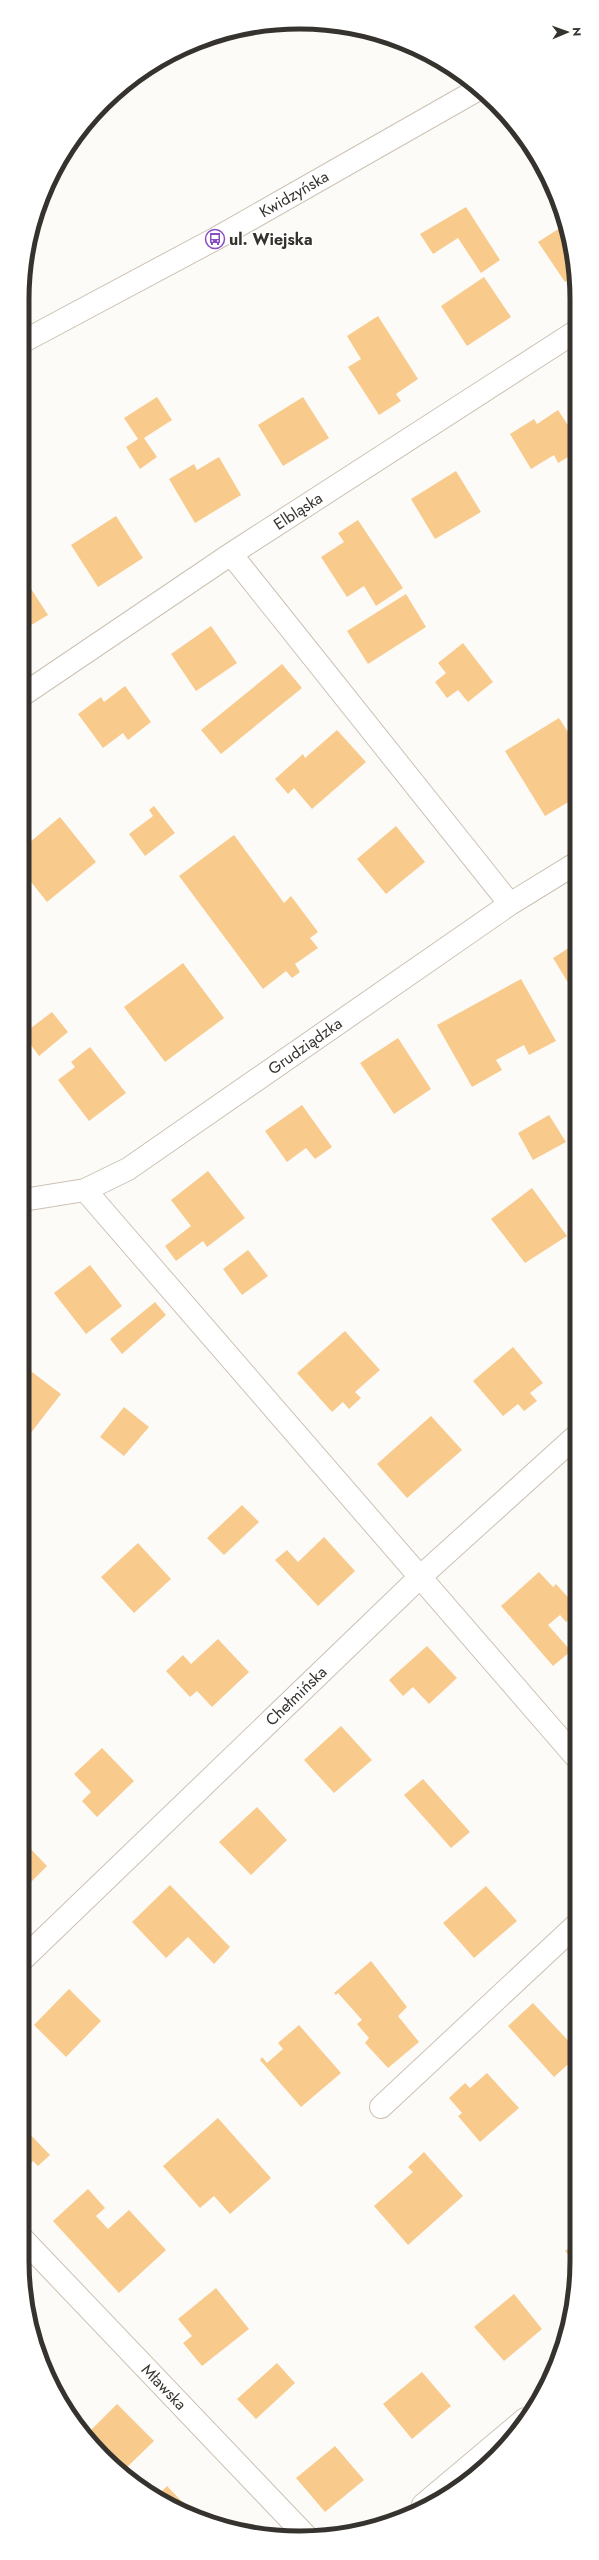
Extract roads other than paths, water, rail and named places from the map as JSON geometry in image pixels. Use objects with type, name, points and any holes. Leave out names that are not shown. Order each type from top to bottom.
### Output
[{"type":"street","name":"Kwidzyńska","points":[[29,338],[215,239],[473,92]]},
{"type":"street","name":"Elbląska","points":[[29,691],[230,554],[570,335]]},
{"type":"street","points":[[230,554],[510,904]]},
{"type":"street","name":"Grudziądzka","points":[[29,1199],[85,1190],[128,1169],[510,904],[570,867]]},
{"type":"street","points":[[85,1190],[570,1750]]},
{"type":"street","name":"Chełmińska","points":[[29,1953],[420,1577],[570,1442]]},
{"type":"street","points":[[380,2108],[570,1931]]},
{"type":"street","name":"Mławska","points":[[29,2245],[301,2531]]},
{"type":"street","points":[[435,2495],[505,2437]]},
{"type":"place","name":"ul. Wiejska","points":[[215,239]]}]
